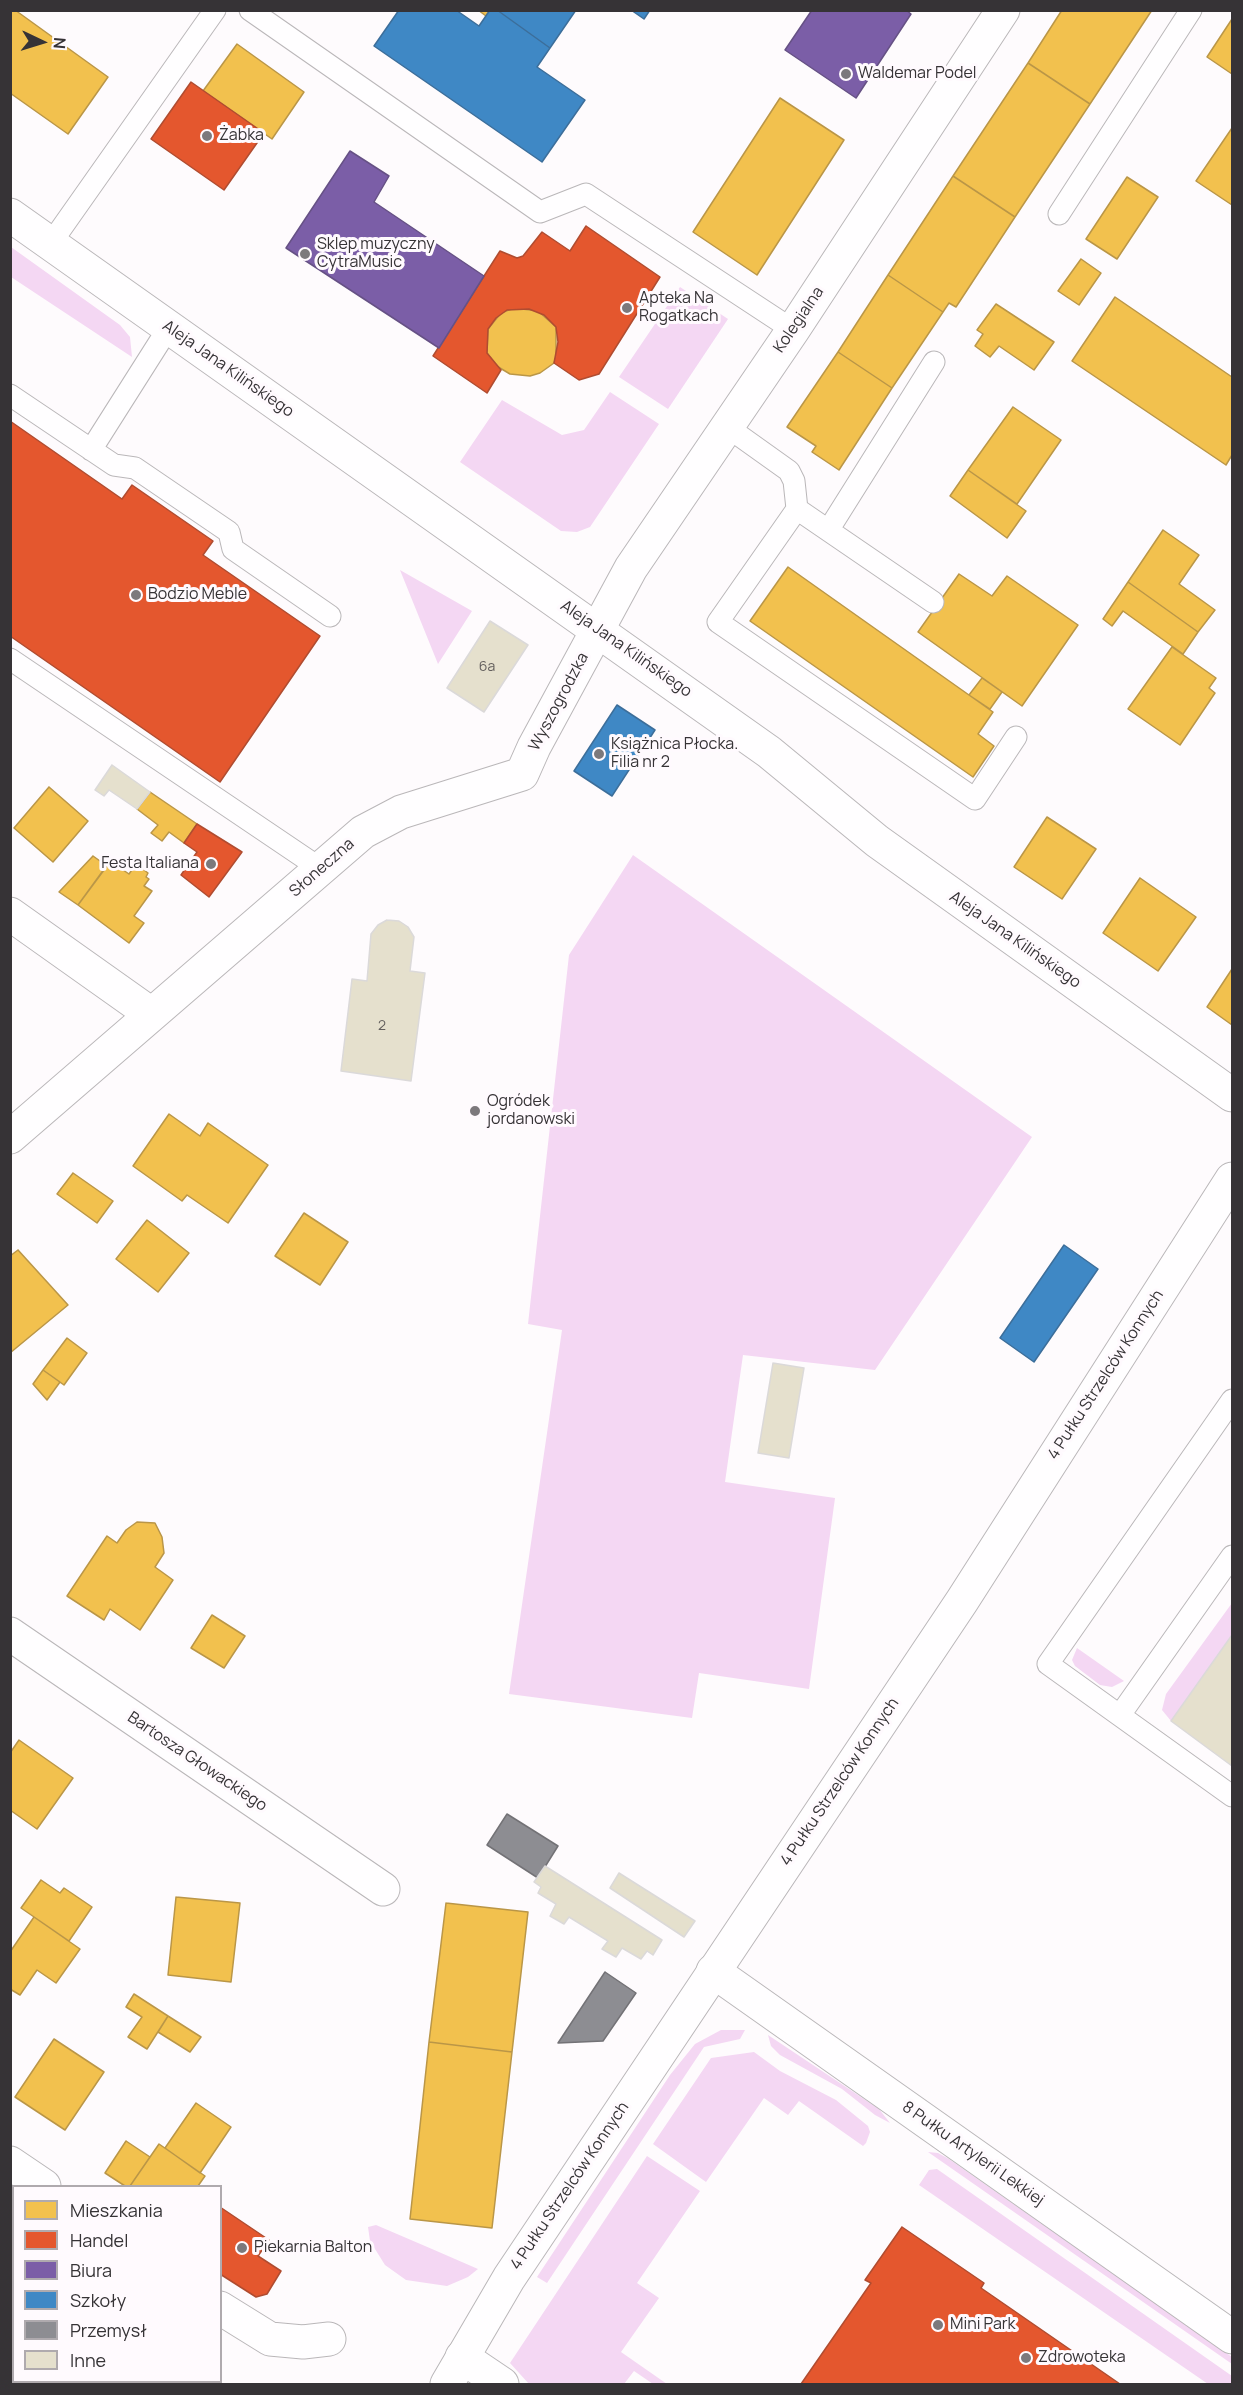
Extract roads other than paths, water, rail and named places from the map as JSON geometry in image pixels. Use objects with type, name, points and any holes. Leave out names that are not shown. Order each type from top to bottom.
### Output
[{"type":"street","name":"Kolegialna","points":[[598,630],[631,568],[793,330],[1003,10]]},
{"type":"street","name":"Aleja Jana Kilińskiego","points":[[10,214],[769,752],[877,841],[1233,1095]]},
{"type":"street","name":"Wyszogrodzka","points":[[522,774],[534,747],[598,630]]},
{"type":"street","name":"Słoneczna","points":[[10,1137],[363,832],[383,820],[428,802],[522,774]]},
{"type":"street","points":[[10,914],[151,1014]]},
{"type":"street","name":"4 Pułku Strzelców Konnych","points":[[455,2371],[509,2278],[962,1601],[1233,1179]]},
{"type":"street","name":"Bartosza Głowackiego","points":[[10,1634],[382,1889]]},
{"type":"street","name":"8 Pułku Artylerii Lekkiej","points":[[713,1971],[1233,2337]]},
{"type":"street","points":[[10,2163],[41,2185]]},
{"type":"street","points":[[222,2309],[270,2339],[285,2342],[329,2339]]},
{"type":"street","points":[[455,2371],[502,2385]]},
{"type":"lane","points":[[51,243],[215,10]]},
{"type":"lane","points":[[250,10],[540,212],[586,194],[793,330]]},
{"type":"lane","points":[[1059,214],[1191,10]]},
{"type":"lane","points":[[91,450],[170,327]]},
{"type":"lane","points":[[828,529],[934,362]]},
{"type":"lane","points":[[10,395],[114,465],[135,468],[229,532],[233,549],[330,616]]},
{"type":"lane","points":[[726,426],[789,471],[794,481],[797,509],[718,622],[975,799],[1016,737]]},
{"type":"lane","points":[[797,509],[933,602]]},
{"type":"lane","points":[[10,659],[321,868]]},
{"type":"lane","points":[[1233,1400],[1048,1664],[1233,1796]]},
{"type":"lane","points":[[1120,1715],[1233,1556]]},
{"type":"place","name":"Waldemar Podel","points":[[846,74]]},
{"type":"place","name":"Żabka","points":[[207,136]]},
{"type":"place","name":"Sklep muzyczny CytraMusic","points":[[305,254]]},
{"type":"place","name":"Apteka Na Rogatkach","points":[[627,308]]},
{"type":"place","name":"Bodzio Meble","points":[[136,595]]},
{"type":"place","name":"Książnica Płocka. Filia nr 2","points":[[599,754]]},
{"type":"place","name":"Festa Italiana","points":[[211,864]]},
{"type":"place","name":"Ogródek jordanowski","points":[[475,1111]]},
{"type":"place","name":"Piekarnia Balton","points":[[242,2248]]},
{"type":"place","name":"Mini Park","points":[[938,2325]]},
{"type":"place","name":"Zdrowoteka","points":[[1026,2358]]}]
